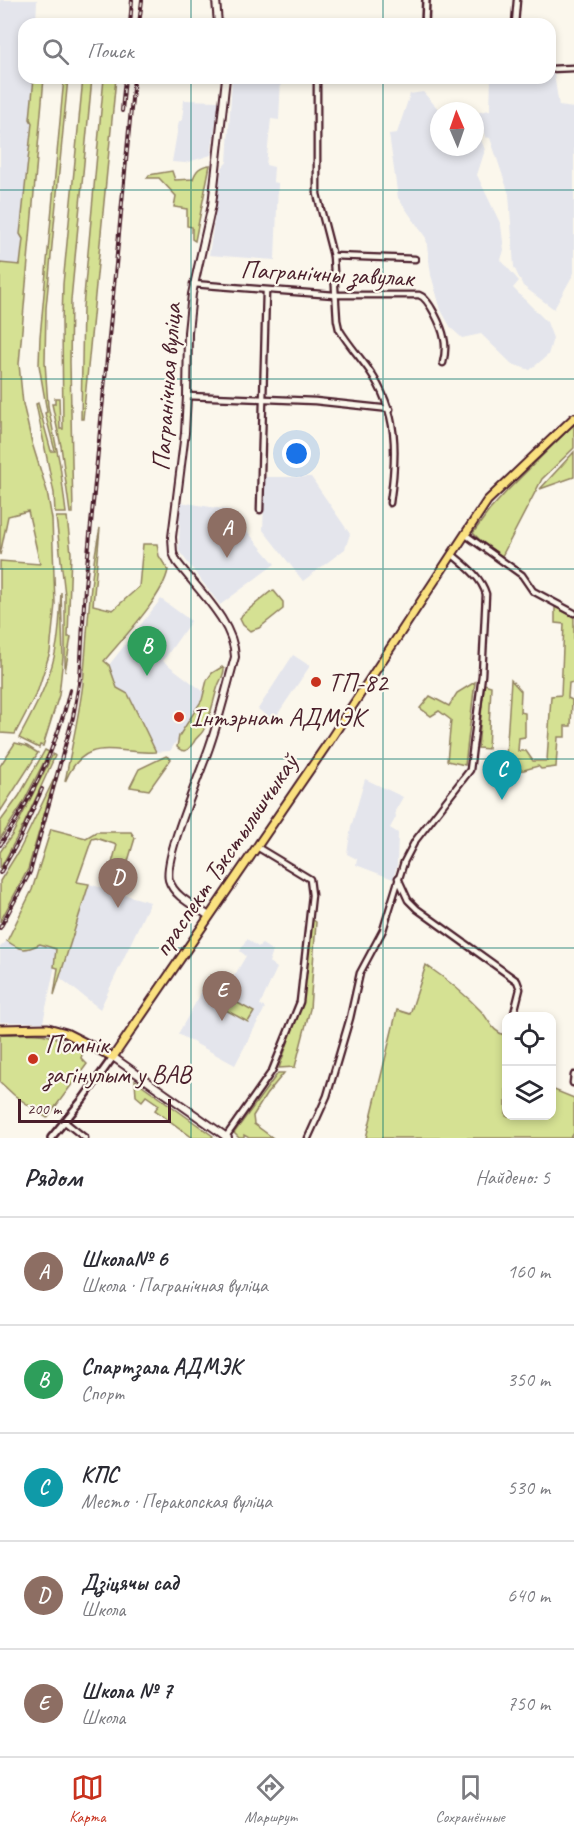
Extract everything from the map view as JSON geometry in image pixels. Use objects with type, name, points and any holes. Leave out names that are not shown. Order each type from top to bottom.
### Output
[{"type":"main road","points":[[216,0],[218,18]]},
{"type":"main road","name":"Пагранічная вуліца","points":[[209,916],[172,889],[168,874],[176,839],[210,744],[235,657],[232,638],[220,617],[177,562],[172,547],[188,396],[188,332],[193,285],[212,205],[225,84]]},
{"type":"main road","name":"праспект Тэкстыльшчыкаў","points":[[113,1058],[257,847],[487,501],[574,418]]},
{"type":"main road","points":[[0,1029],[48,1028],[66,1033],[113,1058],[226,1138]]},
{"type":"street","points":[[425,18],[426,0]]},
{"type":"street","points":[[515,18],[517,0]]},
{"type":"street","points":[[556,69],[574,68]]},
{"type":"street","points":[[317,84],[317,194],[333,256],[334,295],[339,329],[373,376],[390,409],[395,447],[390,503]]},
{"type":"street","points":[[333,256],[415,259]]},
{"type":"street","name":"Пагранічны завулак","points":[[193,285],[334,295],[419,295],[424,297],[444,336],[443,363]]},
{"type":"street","points":[[260,510],[266,291]]},
{"type":"street","points":[[188,396],[315,401],[390,409]]},
{"type":"street","points":[[466,535],[522,575],[533,591],[574,613]]},
{"type":"street","points":[[308,1138],[330,1085],[350,1018],[360,973],[382,930],[404,862],[415,841],[470,770],[482,675],[486,594],[478,578],[453,555]]},
{"type":"street","points":[[226,1138],[272,1071],[300,1002],[312,896],[310,879],[257,847]]},
{"type":"street","points":[[398,879],[408,900],[417,909],[517,981],[520,989],[514,1012]]},
{"type":"street","name":"праспект Тэкстыльшчыкаў","points":[[51,1138],[113,1058]]},
{"type":"street","points":[[573,1083],[574,1075]]},
{"type":"street","points":[[65,1122],[85,1138]]},
{"type":"shaded area","points":[[0,0],[37,0],[36,18],[18,18],[18,84],[33,84],[30,118],[32,123],[20,234],[23,239],[20,266],[0,263]]},
{"type":"shaded area","points":[[232,84],[281,84],[279,120],[271,119],[266,165],[274,167],[273,182],[278,183],[275,260],[209,255],[222,168],[227,162]]},
{"type":"shaded area","points":[[491,84],[556,84],[559,106],[574,108],[574,273],[554,309],[523,286],[514,267],[509,194],[490,138],[485,137],[484,111],[490,110]]},
{"type":"shaded area","points":[[423,92],[432,102],[430,102],[430,156],[483,156],[477,175],[501,225],[504,250],[501,260],[519,281],[513,288],[547,322],[553,338],[548,355],[530,370],[512,364],[481,334],[462,338],[451,328],[441,310],[431,275],[426,238],[398,198],[389,134],[397,133],[410,94]]},
{"type":"shaded area","points":[[184,100],[219,101],[211,155],[185,163],[172,162],[179,121],[182,121]]},
{"type":"shaded area","points":[[265,477],[311,477],[350,534],[345,549],[303,581],[263,530]]},
{"type":"shaded area","points":[[180,502],[229,510],[275,564],[220,605],[179,551]]},
{"type":"shaded area","points":[[161,599],[191,621],[163,661],[204,692],[196,712],[170,751],[156,752],[128,694],[117,688],[109,665]]},
{"type":"shaded area","points":[[293,655],[310,666],[273,721],[258,709]]},
{"type":"shaded area","points":[[365,779],[403,797],[395,811],[396,817],[390,828],[398,833],[397,865],[393,879],[356,865],[357,859],[347,854],[351,827]]},
{"type":"shaded area","points":[[89,884],[150,902],[100,1009],[59,977]]},
{"type":"shaded area","points":[[247,939],[258,947],[262,944],[273,951],[269,962],[277,968],[260,1005],[265,1008],[235,1065],[178,1034],[209,979],[227,988],[246,956],[240,951]]},
{"type":"shaded area","points":[[7,941],[16,948],[40,944],[56,949],[43,1022],[0,1022],[0,947]]},
{"type":"green space","points":[[33,84],[43,84],[19,364],[23,404],[47,491],[52,519],[55,604],[50,652],[38,690],[15,734],[0,733],[0,561],[40,564],[28,511],[8,516],[0,555],[0,263],[20,265],[23,239],[20,234],[32,123],[30,119]]},
{"type":"green space","points":[[63,84],[67,84],[46,308],[45,362],[48,406],[60,465],[66,513],[55,513],[54,493],[36,404],[38,403],[51,451],[55,451],[45,413],[47,412],[39,365]]},
{"type":"green space","points":[[82,84],[91,84],[71,300],[73,513],[70,513],[61,446],[52,404],[55,404],[55,398],[59,398],[60,429],[63,429],[63,284]]},
{"type":"green space","points":[[103,84],[115,84],[83,419],[81,419],[83,307]]},
{"type":"green space","points":[[210,165],[195,241],[192,239],[192,227],[187,226],[187,209],[174,207],[176,196],[159,178],[147,178],[149,175],[172,171],[175,180],[193,179],[199,169]]},
{"type":"green space","points":[[574,424],[574,448],[542,479],[502,556],[480,542],[473,533],[489,511]]},
{"type":"green space","points":[[574,452],[574,477],[540,489]]},
{"type":"green space","points":[[56,517],[67,517],[71,553],[68,637],[71,637],[65,672],[65,595]]},
{"type":"green space","points":[[100,528],[93,605],[113,610],[139,587],[143,544],[157,544],[159,556],[168,570],[165,581],[151,605],[104,661],[109,665],[117,688],[128,694],[156,752],[103,750],[92,752],[82,757],[73,767],[65,782],[83,683],[91,586]]},
{"type":"green space","points":[[274,591],[283,602],[283,609],[259,628],[250,631],[240,619],[242,615]]},
{"type":"green space","points":[[61,592],[63,657],[59,695],[43,746],[40,745],[39,748],[19,738],[37,704],[55,656]]},
{"type":"green space","points":[[555,605],[574,616],[574,682],[569,683],[568,698],[572,700],[571,726],[565,726],[565,737],[558,737],[556,767],[541,769],[538,766],[524,770],[505,771],[511,680],[521,691],[520,712],[525,713],[525,737],[519,738],[518,751],[526,751],[533,761],[547,761],[551,696],[561,695],[564,624],[555,623]]},
{"type":"green space","points":[[222,667],[223,674],[206,726],[189,749],[185,751],[180,749],[177,747],[179,736],[202,700],[207,680],[212,673]]},
{"type":"green space","points":[[475,682],[465,765],[447,761],[451,720],[439,711],[431,716],[420,708],[430,696],[449,706],[457,693]]},
{"type":"green space","points":[[484,684],[491,686],[488,749],[478,748]]},
{"type":"green space","points":[[15,743],[27,746],[38,753],[0,812],[0,766]]},
{"type":"green space","points":[[45,750],[49,752],[22,805],[0,839],[0,822],[19,796]]},
{"type":"green space","points":[[53,754],[55,756],[24,824],[0,869],[0,852],[12,835]]},
{"type":"green space","points":[[166,756],[171,759],[149,790],[130,787],[139,769]]},
{"type":"green space","points":[[55,777],[28,869],[0,922],[0,881],[20,849]]},
{"type":"green space","points":[[51,829],[86,838],[96,832],[131,832],[135,838],[122,881],[109,874],[117,845],[96,838],[92,839],[77,882],[89,884],[54,995],[58,968],[54,967],[56,949],[40,944],[23,949],[7,941],[32,890]]},
{"type":"green space","points":[[312,919],[316,922],[310,1009],[295,1067],[279,1068],[301,1005]]},
{"type":"green space","points":[[426,965],[462,992],[481,1011],[494,1029],[502,1034],[502,1120],[556,1120],[556,1091],[574,1098],[574,1133],[571,1138],[366,1138],[397,1010],[410,1014]]},
{"type":"green space","points":[[225,996],[254,1012],[248,1022],[220,1007]]},
{"type":"green space","points":[[0,1034],[50,1036],[83,1052],[81,1058],[87,1064],[47,1118],[14,1095],[0,1082]]},
{"type":"green space","points":[[278,1073],[284,1073],[253,1116],[254,1124],[273,1138],[249,1138],[244,1135],[244,1138],[239,1138],[234,1133]]},
{"type":"green space","points":[[135,1080],[213,1136],[193,1138],[155,1110],[159,1105],[146,1096],[142,1101],[136,1096]]},
{"type":"railway","points":[[130,18],[132,0]]},
{"type":"railway","points":[[140,18],[142,0]]},
{"type":"railway","points":[[122,111],[124,84]]},
{"type":"railway","points":[[0,928],[30,872],[73,717],[80,678],[85,586],[133,84]]},
{"type":"railway","points":[[0,845],[42,771],[65,711],[70,690]]},
{"type":"railway","points":[[0,873],[19,840],[42,789]]},
{"type":"place","name":"Школа№ 6","points":[[227,558]]},
{"type":"place","name":"Спартзала АДМЭК","points":[[147,676]]},
{"type":"place","name":"ТП-82","points":[[316,682]]},
{"type":"place","name":"Інтэрнат АДМЭК","points":[[179,717]]},
{"type":"place","name":"КПС","points":[[502,800]]},
{"type":"place","name":"Дзіцячы сад","points":[[118,908]]},
{"type":"place","name":"Школа № 7","points":[[222,1021]]},
{"type":"place","name":"Помнік загінулым у ВАВ","points":[[33,1059]]}]
